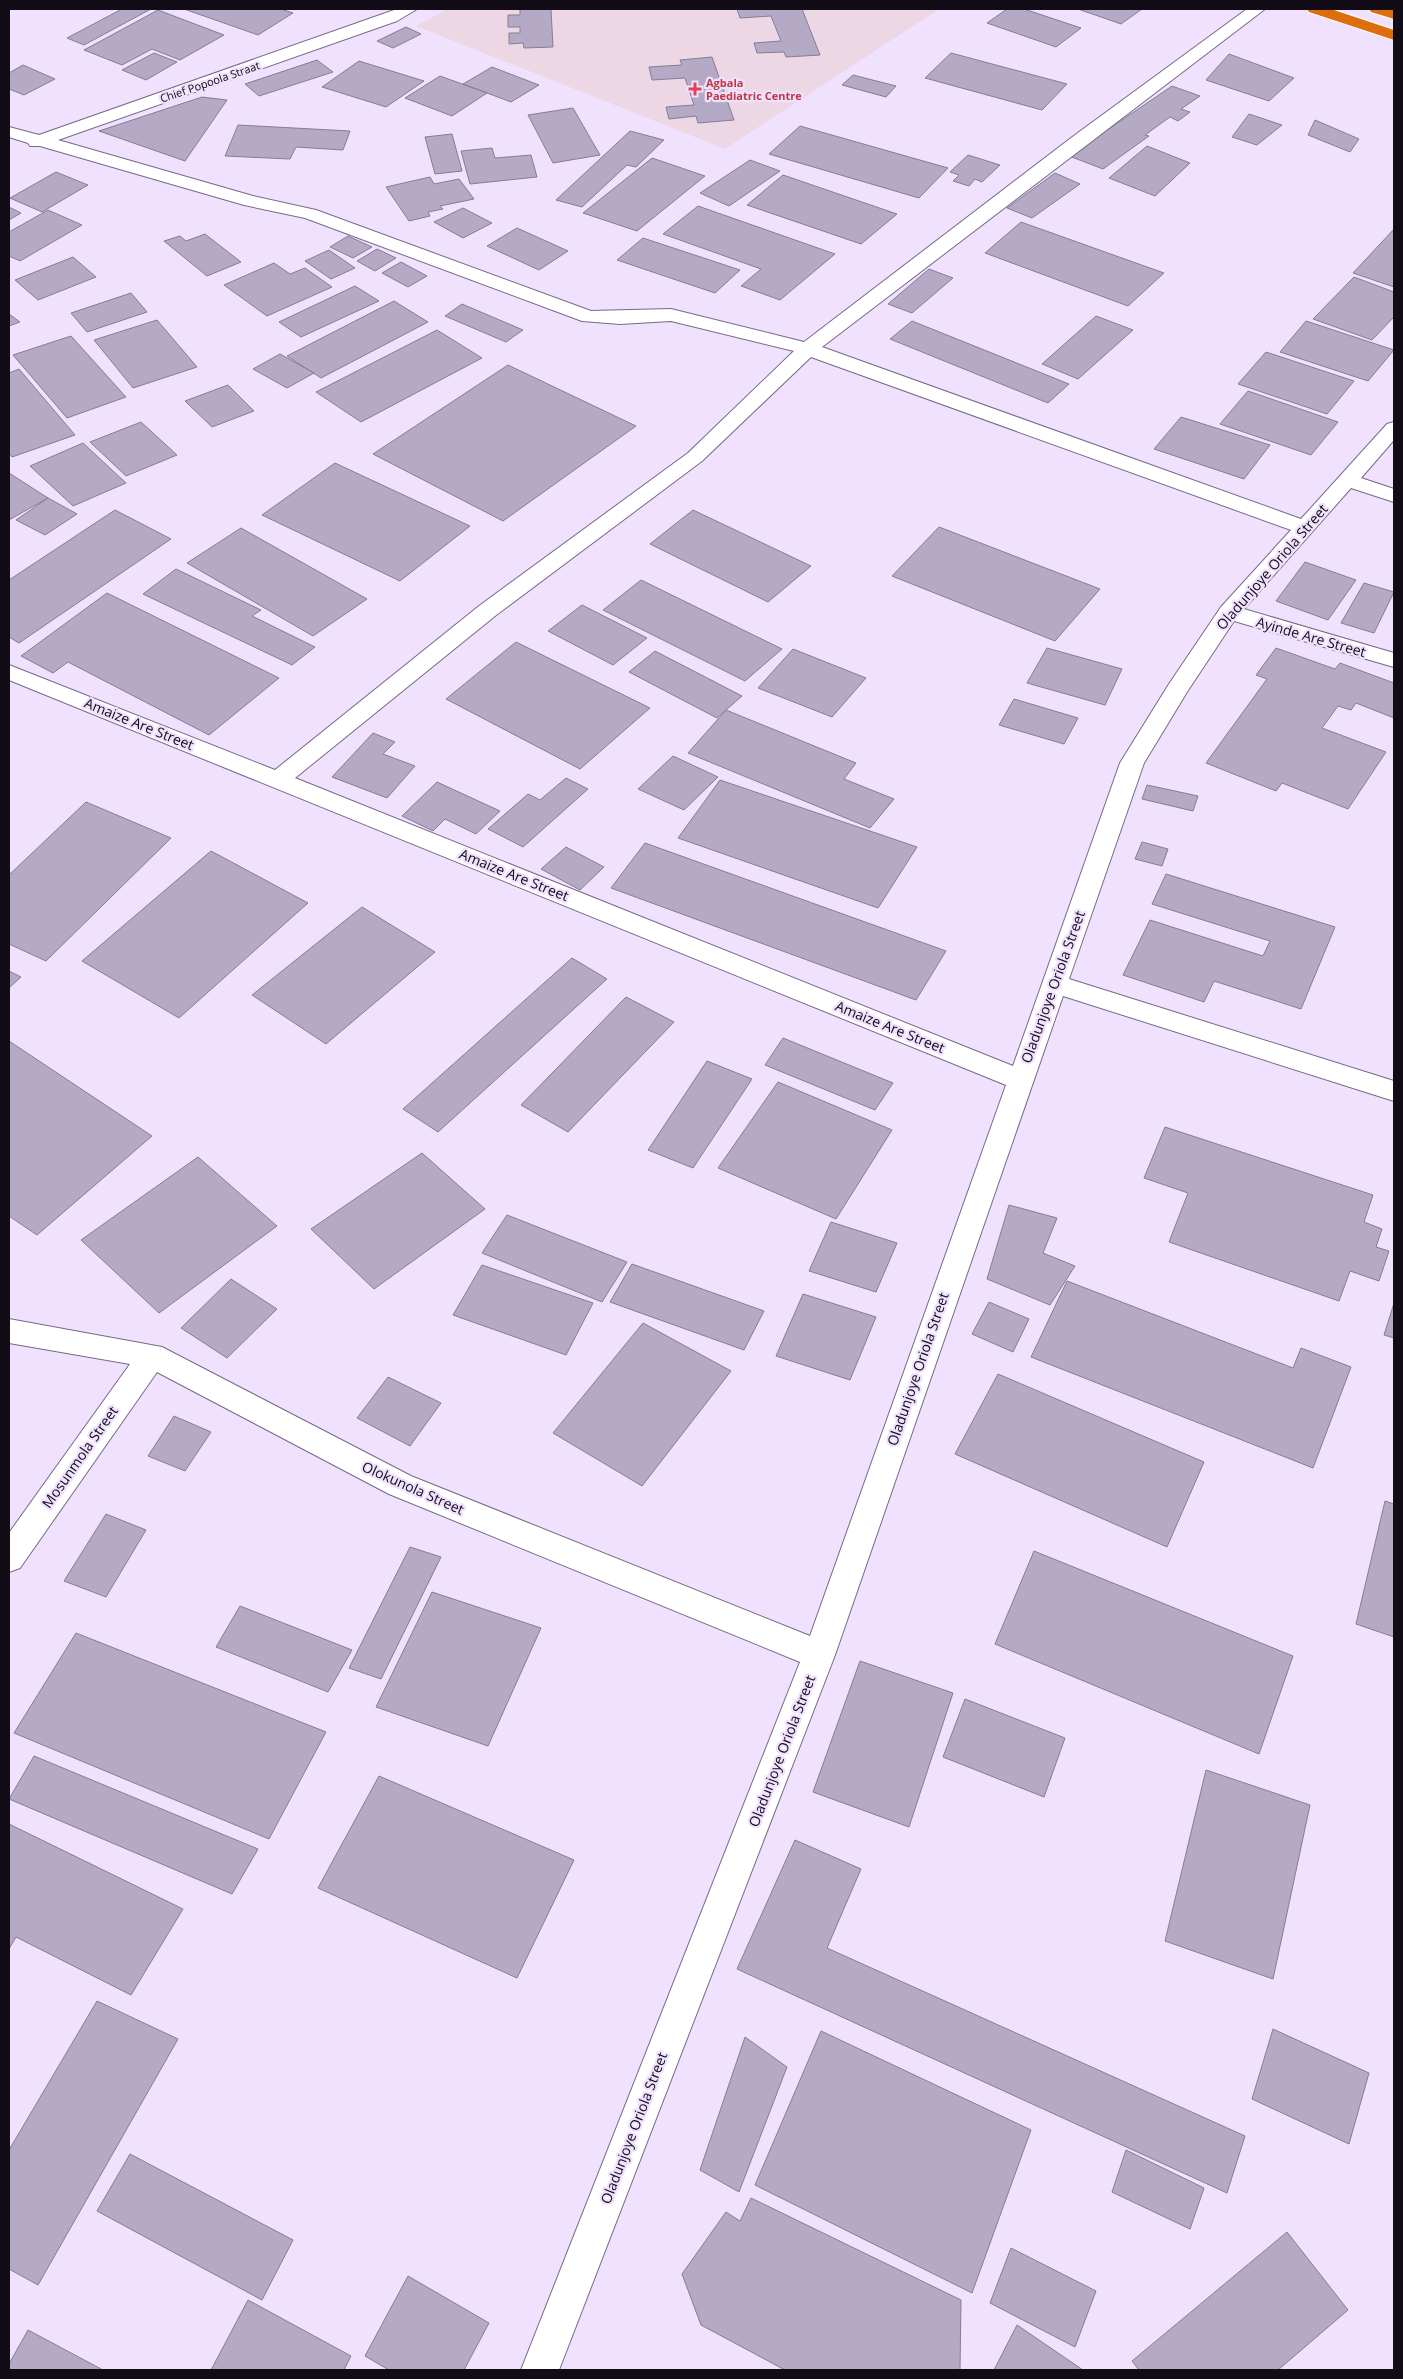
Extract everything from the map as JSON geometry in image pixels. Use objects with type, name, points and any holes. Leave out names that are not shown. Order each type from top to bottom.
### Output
[{"type":"highway","points":[[1315,9],[1394,35]]},
{"type":"highway","points":[[1377,9],[1394,14]]},
{"type":"street","name":"Chief Popoola Straat","points":[[9,150],[383,21],[409,9]]},
{"type":"street","points":[[279,780],[487,611],[695,457],[808,349],[1089,133],[1257,9]]},
{"type":"street","points":[[9,132],[250,201],[310,214],[589,317],[620,318],[671,314],[808,349],[1306,528]]},
{"type":"street","name":"Oladunjoye Oriola Street","points":[[540,2370],[819,1655],[1132,763],[1176,689],[1229,612],[1394,428]]},
{"type":"street","points":[[1348,480],[1394,496]]},
{"type":"street","name":"Ayinde Are Street","points":[[1229,612],[1394,660]]},
{"type":"street","name":"Amaize Are Street","points":[[9,672],[1020,1079]]},
{"type":"street","points":[[1054,984],[1394,1091]]},
{"type":"street","name":"Olokunola Street","points":[[9,1331],[152,1356],[400,1486],[819,1655]]},
{"type":"street","name":"Mosunmola Street","points":[[9,1558],[152,1356]]},
{"type":"shaded area","name":"Agbala Paediatric Centre","points":[[447,9],[939,9],[725,149],[416,26]]},
{"type":"building","points":[[122,9],[151,9],[84,45],[67,38]]},
{"type":"building","points":[[184,9],[281,9],[293,13],[258,35]]},
{"type":"building","points":[[520,9],[551,9],[553,47],[524,48],[523,43],[509,44],[509,33],[520,33],[520,27],[508,27],[508,15],[520,15]]},
{"type":"building","points":[[737,9],[802,9],[820,55],[786,57],[784,52],[757,53],[754,43],[781,41],[771,16],[740,18]]},
{"type":"building","points":[[1007,9],[1024,9],[1081,28],[1056,47],[987,23]]},
{"type":"building","points":[[1078,9],[1142,9],[1121,24]]},
{"type":"building","points":[[158,10],[224,35],[180,60],[152,49],[122,65],[84,50]]},
{"type":"building","points":[[406,27],[421,34],[393,48],[377,41]]},
{"type":"building","points":[[154,53],[177,62],[146,80],[122,70]]},
{"type":"building","points":[[951,53],[1067,84],[1042,110],[925,78]]},
{"type":"building","points":[[1229,54],[1294,78],[1269,101],[1206,80]]},
{"type":"building","points":[[712,57],[734,120],[698,123],[696,116],[669,119],[666,107],[694,105],[685,78],[652,80],[649,67],[682,65],[680,60]]},
{"type":"building","points":[[317,60],[333,72],[259,96],[245,84]]},
{"type":"building","points":[[359,61],[424,81],[386,107],[322,87]]},
{"type":"building","points":[[23,65],[55,79],[24,95],[9,89],[9,73]]},
{"type":"building","points":[[492,67],[539,85],[511,102],[463,84]]},
{"type":"building","points":[[853,75],[896,86],[886,97],[842,85]]},
{"type":"building","points":[[440,76],[487,93],[452,116],[405,98]]},
{"type":"building","points":[[1172,86],[1200,96],[1181,109],[1190,112],[1178,121],[1170,117],[1145,135],[1149,136],[1103,169],[1069,156]]},
{"type":"building","points":[[202,97],[227,100],[185,161],[99,131]]},
{"type":"building","points":[[573,108],[600,155],[553,163],[528,115]]},
{"type":"building","points":[[1249,114],[1282,125],[1257,145],[1232,137]]},
{"type":"building","points":[[1315,120],[1359,139],[1350,152],[1308,135]]},
{"type":"building","points":[[238,125],[350,131],[343,150],[296,147],[290,159],[225,156]]},
{"type":"building","points":[[800,126],[948,168],[919,198],[769,154]]},
{"type":"building","points":[[630,131],[664,140],[636,167],[627,165],[582,207],[556,200]]},
{"type":"building","points":[[452,134],[462,171],[435,174],[425,137]]},
{"type":"building","points":[[1147,146],[1190,163],[1155,196],[1109,178]]},
{"type":"building","points":[[492,148],[495,158],[531,155],[537,177],[470,184],[461,151]]},
{"type":"building","points":[[968,155],[1000,165],[982,182],[975,179],[969,186],[953,181],[959,175],[950,172]]},
{"type":"building","points":[[652,158],[705,176],[637,231],[583,213]]},
{"type":"building","points":[[750,160],[780,171],[729,206],[700,193]]},
{"type":"building","points":[[56,172],[88,185],[42,212],[10,198]]},
{"type":"building","points":[[1055,173],[1080,184],[1032,218],[1007,208]]},
{"type":"building","points":[[783,175],[897,214],[861,244],[747,205]]},
{"type":"building","points":[[430,177],[434,184],[459,179],[474,199],[440,206],[443,209],[428,212],[430,216],[409,221],[386,187]]},
{"type":"building","points":[[698,206],[835,254],[780,300],[741,286],[761,269],[663,234]]},
{"type":"building","points":[[9,207],[21,213],[9,220]]},
{"type":"building","points":[[463,208],[492,223],[463,238],[434,222]]},
{"type":"building","points":[[48,210],[82,225],[20,261],[9,256],[9,232]]},
{"type":"building","points":[[1021,222],[1164,273],[1128,306],[985,253]]},
{"type":"building","points":[[517,228],[568,251],[539,270],[487,246]]},
{"type":"building","points":[[1394,229],[1394,287],[1353,273]]},
{"type":"building","points":[[205,234],[241,262],[207,276],[164,241],[180,236],[186,241]]},
{"type":"building","points":[[348,236],[372,247],[353,258],[330,247]]},
{"type":"building","points":[[643,238],[740,270],[715,293],[617,260]]},
{"type":"building","points":[[377,249],[396,258],[375,271],[357,261]]},
{"type":"building","points":[[329,250],[355,268],[331,279],[305,261]]},
{"type":"building","points":[[73,257],[96,277],[38,300],[15,280]]},
{"type":"building","points":[[401,262],[427,276],[408,287],[382,273]]},
{"type":"building","points":[[274,263],[290,274],[305,268],[332,287],[267,316],[224,285]]},
{"type":"building","points":[[929,269],[953,278],[912,313],[888,304]]},
{"type":"building","points":[[1354,277],[1394,292],[1394,317],[1372,340],[1313,319]]},
{"type":"building","points":[[355,286],[379,301],[301,337],[279,322]]},
{"type":"building","points":[[131,293],[147,312],[87,332],[71,313]]},
{"type":"building","points":[[394,301],[428,322],[321,378],[287,356]]},
{"type":"building","points":[[462,304],[523,330],[506,342],[445,316]]},
{"type":"building","points":[[9,314],[20,322],[9,326]]},
{"type":"building","points":[[1096,316],[1133,330],[1078,379],[1042,364]]},
{"type":"building","points":[[157,320],[197,367],[133,388],[94,340]]},
{"type":"building","points":[[912,321],[1069,384],[1048,403],[890,339]]},
{"type":"building","points":[[1306,321],[1394,350],[1368,381],[1280,352]]},
{"type":"building","points":[[437,330],[482,358],[361,422],[316,392]]},
{"type":"building","points":[[71,336],[126,397],[67,418],[13,355]]},
{"type":"building","points":[[1266,352],[1354,381],[1327,414],[1238,384]]},
{"type":"building","points":[[280,354],[314,373],[287,388],[253,369]]},
{"type":"building","points":[[508,365],[636,426],[503,521],[373,454]]},
{"type":"building","points":[[19,369],[75,435],[12,457],[9,453],[9,373]]},
{"type":"building","points":[[228,385],[254,411],[212,427],[185,401]]},
{"type":"building","points":[[1248,391],[1338,422],[1311,455],[1220,424]]},
{"type":"building","points":[[1181,417],[1270,445],[1244,479],[1154,449]]},
{"type":"building","points":[[141,422],[177,455],[126,476],[90,442]]},
{"type":"building","points":[[83,443],[126,483],[73,506],[30,466]]},
{"type":"building","points":[[335,463],[470,526],[400,581],[262,515]]},
{"type":"building","points":[[9,473],[48,498],[9,520]]},
{"type":"building","points":[[48,498],[77,514],[45,535],[16,520]]},
{"type":"building","points":[[115,510],[171,539],[19,643],[9,637],[9,580]]},
{"type":"building","points":[[693,510],[811,566],[768,602],[650,544]]},
{"type":"building","points":[[939,527],[1100,589],[1055,641],[892,576]]},
{"type":"building","points":[[241,528],[367,599],[313,636],[187,563]]},
{"type":"building","points":[[1305,562],[1356,580],[1328,620],[1276,601]]},
{"type":"building","points":[[176,569],[261,610],[252,616],[315,647],[292,665],[143,594]]},
{"type":"building","points":[[641,580],[782,649],[745,681],[603,610]]},
{"type":"building","points":[[1364,583],[1394,592],[1374,633],[1341,623]]},
{"type":"building","points":[[107,593],[279,678],[209,735],[68,662],[53,673],[21,656]]},
{"type":"building","points":[[582,605],[647,638],[613,665],[548,631]]},
{"type":"building","points":[[516,642],[650,708],[580,769],[446,699]]},
{"type":"building","points":[[1047,648],[1122,669],[1105,705],[1027,683]]},
{"type":"building","points":[[1276,648],[1335,669],[1340,663],[1394,683],[1394,718],[1356,703],[1351,710],[1338,706],[1322,728],[1386,752],[1348,809],[1282,783],[1276,791],[1206,763],[1267,679],[1256,675]]},
{"type":"building","points":[[793,649],[866,678],[832,717],[758,688]]},
{"type":"building","points":[[655,651],[742,696],[717,718],[629,672]]},
{"type":"building","points":[[1014,699],[1078,718],[1064,744],[999,725]]},
{"type":"building","points":[[726,710],[856,763],[844,779],[894,799],[870,828],[688,753]]},
{"type":"building","points":[[373,733],[395,742],[383,754],[415,766],[387,798],[332,777]]},
{"type":"building","points":[[673,756],[718,777],[684,810],[638,789]]},
{"type":"building","points":[[566,778],[588,789],[523,847],[488,829],[528,794],[540,800]]},
{"type":"building","points":[[720,780],[917,847],[878,908],[678,838]]},
{"type":"building","points":[[437,782],[500,811],[476,834],[445,819],[433,831],[402,816]]},
{"type":"building","points":[[1147,785],[1198,796],[1193,811],[1142,799]]},
{"type":"building","points":[[86,802],[171,838],[46,961],[9,944],[9,875]]},
{"type":"building","points":[[1142,842],[1168,849],[1162,866],[1135,859]]},
{"type":"building","points":[[645,843],[946,951],[916,1000],[611,888]]},
{"type":"building","points":[[566,847],[604,867],[580,890],[541,869]]},
{"type":"building","points":[[211,851],[308,903],[179,1018],[82,961]]},
{"type":"building","points":[[1166,874],[1335,927],[1301,1009],[1214,981],[1204,1002],[1123,975],[1150,920],[1263,956],[1270,941],[1152,904]]},
{"type":"building","points":[[362,907],[435,952],[326,1044],[252,995]]},
{"type":"building","points":[[572,958],[607,979],[438,1132],[403,1109]]},
{"type":"building","points":[[9,971],[21,977],[9,988]]},
{"type":"building","points":[[626,997],[674,1022],[568,1132],[521,1105]]},
{"type":"building","points":[[783,1038],[893,1083],[875,1110],[765,1065]]},
{"type":"building","points":[[9,1041],[152,1136],[37,1235],[9,1216]]},
{"type":"building","points":[[707,1061],[752,1079],[693,1168],[648,1150]]},
{"type":"building","points":[[778,1082],[892,1130],[836,1219],[718,1168]]},
{"type":"building","points":[[1165,1127],[1373,1195],[1364,1222],[1382,1229],[1376,1247],[1389,1251],[1379,1281],[1350,1271],[1339,1301],[1169,1242],[1188,1193],[1144,1178]]},
{"type":"building","points":[[422,1153],[485,1209],[374,1289],[311,1229]]},
{"type":"building","points":[[198,1157],[277,1226],[159,1313],[81,1240]]},
{"type":"building","points":[[1009,1205],[1057,1218],[1043,1253],[1075,1266],[1050,1305],[987,1279]]},
{"type":"building","points":[[507,1215],[627,1262],[602,1302],[482,1253]]},
{"type":"building","points":[[831,1222],[897,1243],[876,1292],[809,1271]]},
{"type":"building","points":[[632,1264],[764,1311],[744,1350],[610,1302]]},
{"type":"building","points":[[482,1265],[593,1303],[566,1355],[453,1315]]},
{"type":"building","points":[[231,1279],[277,1309],[227,1358],[181,1328]]},
{"type":"building","points":[[1067,1281],[1293,1368],[1301,1348],[1351,1367],[1313,1468],[1031,1357]]},
{"type":"building","points":[[803,1294],[876,1317],[850,1380],[776,1356]]},
{"type":"building","points":[[989,1302],[1029,1319],[1013,1352],[972,1334]]},
{"type":"building","points":[[1394,1303],[1394,1338],[1384,1335]]},
{"type":"building","points":[[643,1323],[731,1371],[642,1486],[553,1433]]},
{"type":"building","points":[[998,1374],[1204,1462],[1167,1547],[955,1454]]},
{"type":"building","points":[[388,1377],[441,1403],[410,1446],[357,1418]]},
{"type":"building","points":[[174,1416],[211,1432],[185,1471],[148,1456]]},
{"type":"building","points":[[1385,1501],[1394,1504],[1394,1637],[1356,1624]]},
{"type":"building","points":[[106,1514],[146,1530],[106,1597],[64,1581]]},
{"type":"building","points":[[410,1547],[441,1557],[381,1679],[349,1668]]},
{"type":"building","points":[[1034,1551],[1293,1656],[1259,1754],[995,1644]]},
{"type":"building","points":[[432,1592],[541,1628],[488,1746],[376,1707]]},
{"type":"building","points":[[240,1606],[352,1650],[328,1692],[216,1647]]},
{"type":"building","points":[[76,1633],[326,1732],[269,1839],[14,1733]]},
{"type":"building","points":[[860,1661],[953,1693],[909,1827],[813,1792]]},
{"type":"building","points":[[965,1699],[1065,1738],[1044,1797],[943,1757]]},
{"type":"building","points":[[34,1756],[258,1849],[232,1894],[9,1799]]},
{"type":"building","points":[[1206,1770],[1310,1805],[1273,1979],[1165,1941]]},
{"type":"building","points":[[379,1776],[574,1860],[517,1978],[318,1888]]},
{"type":"building","points":[[9,1824],[183,1909],[131,1995],[16,1937],[9,1949]]},
{"type":"building","points":[[795,1840],[861,1869],[827,1948],[1245,2136],[1227,2193],[737,1969]]},
{"type":"building","points":[[97,2001],[178,2039],[38,2285],[9,2269],[9,2150]]},
{"type":"building","points":[[1273,2029],[1369,2073],[1349,2144],[1252,2099]]},
{"type":"building","points":[[821,2031],[1031,2130],[972,2293],[755,2185]]},
{"type":"building","points":[[745,2037],[787,2067],[739,2192],[700,2170]]},
{"type":"building","points":[[1126,2150],[1204,2188],[1190,2229],[1112,2192]]},
{"type":"building","points":[[130,2154],[293,2240],[262,2300],[97,2211]]},
{"type":"building","points":[[751,2198],[961,2300],[960,2370],[785,2370],[701,2325],[682,2274],[726,2212],[740,2221]]},
{"type":"building","points":[[1287,2232],[1348,2310],[1278,2370],[1139,2370],[1132,2361]]},
{"type":"building","points":[[1011,2248],[1096,2291],[1075,2347],[990,2303]]},
{"type":"building","points":[[408,2276],[489,2323],[464,2370],[389,2370],[365,2356]]},
{"type":"building","points":[[248,2300],[351,2356],[344,2370],[211,2370]]},
{"type":"building","points":[[1017,2325],[1083,2370],[994,2370]]},
{"type":"building","points":[[28,2330],[103,2370],[9,2370],[9,2364]]},
{"type":"place","name":"Agbala Paediatric Centre","points":[[695,89]]}]
